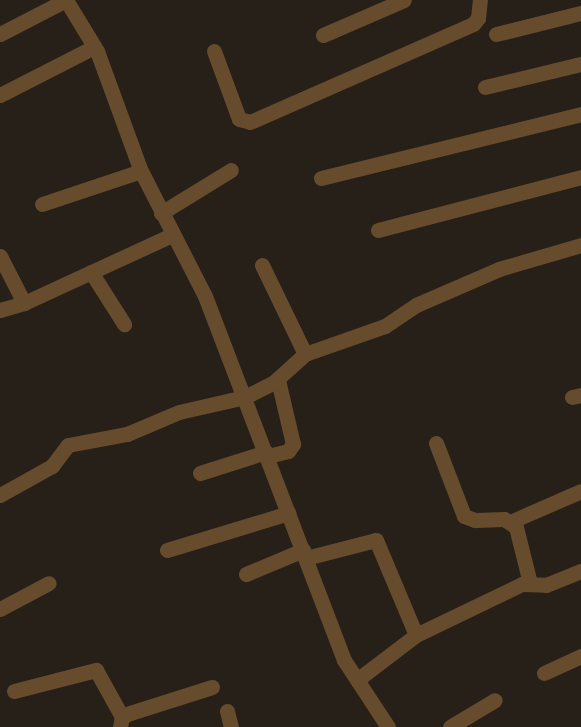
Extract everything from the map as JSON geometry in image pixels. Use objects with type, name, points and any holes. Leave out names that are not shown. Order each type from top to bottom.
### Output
[{"type":"street","points":[[0,34],[66,0],[94,47],[141,171],[171,235],[205,296],[290,513],[344,660],[382,725]]},
{"type":"street","points":[[323,35],[404,0]]},
{"type":"street","points":[[214,51],[239,119],[250,122],[473,24],[478,18],[480,0]]},
{"type":"street","points":[[496,34],[581,13]]},
{"type":"street","points":[[0,95],[94,47]]},
{"type":"street","points":[[485,87],[581,64]]},
{"type":"street","points":[[321,178],[581,114]]},
{"type":"street","points":[[161,213],[231,170]]},
{"type":"street","points":[[42,204],[141,171]]},
{"type":"street","points":[[378,230],[581,177]]},
{"type":"street","points":[[0,310],[24,303],[171,235]]},
{"type":"street","points":[[0,495],[52,466],[68,446],[127,434],[179,412],[245,397],[278,380],[305,354],[385,326],[416,305],[498,269],[581,245]]},
{"type":"street","points":[[0,256],[7,282],[24,303]]},
{"type":"street","points":[[262,266],[305,354]]},
{"type":"street","points":[[91,272],[124,324]]},
{"type":"street","points":[[200,472],[267,454],[288,451],[293,444],[278,380]]},
{"type":"street","points":[[436,443],[464,516],[475,520],[510,522],[581,491]]},
{"type":"street","points":[[167,550],[290,513]]},
{"type":"street","points":[[510,522],[519,534],[530,583]]},
{"type":"street","points":[[246,574],[305,554],[376,540],[416,634]]},
{"type":"street","points":[[357,680],[416,634],[530,583],[546,585],[581,571]]},
{"type":"street","points":[[0,609],[49,583]]},
{"type":"street","points":[[544,673],[581,656]]},
{"type":"street","points":[[14,691],[96,670],[121,722],[213,687]]},
{"type":"street","points":[[450,727],[495,700]]},
{"type":"street","points":[[227,711],[231,727]]}]
